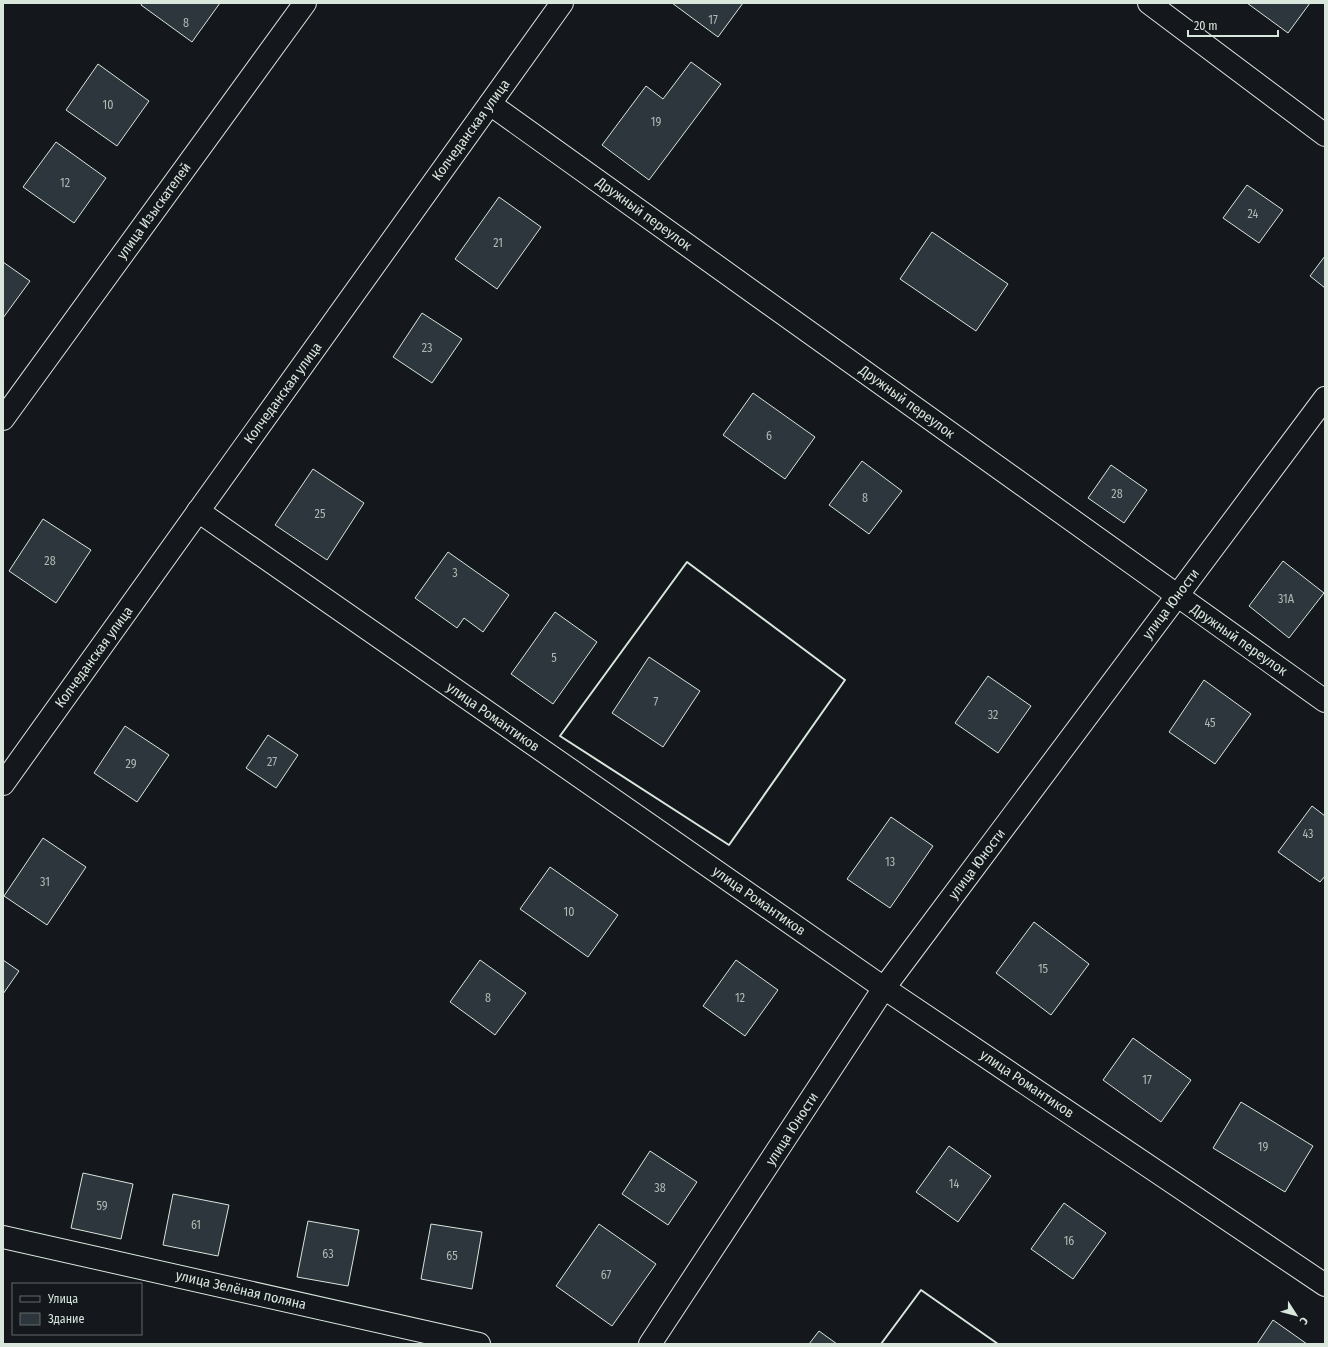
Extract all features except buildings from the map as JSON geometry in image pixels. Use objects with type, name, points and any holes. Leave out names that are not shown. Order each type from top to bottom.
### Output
[{"type":"street","name":"улица Изыскателей","points":[[3,419],[305,3]]},
{"type":"street","name":"Колчеданская улица","points":[[3,784],[562,3]]},
{"type":"street","points":[[1149,3],[1325,135]]},
{"type":"street","name":"Дружный переулок","points":[[490,104],[1325,701]]},
{"type":"street","name":"улица Юности","points":[[650,1344],[884,988],[1325,398]]},
{"type":"street","name":"улица Романтиков","points":[[198,512],[884,988],[1325,1285]]},
{"type":"street","name":"улица Зелёная поляна","points":[[3,1237],[479,1344]]},
{"type":"wall","points":[[687,562],[845,680],[729,845],[560,736],[687,562]]},
{"type":"wall","points":[[881,1344],[921,1290],[998,1344]]}]
